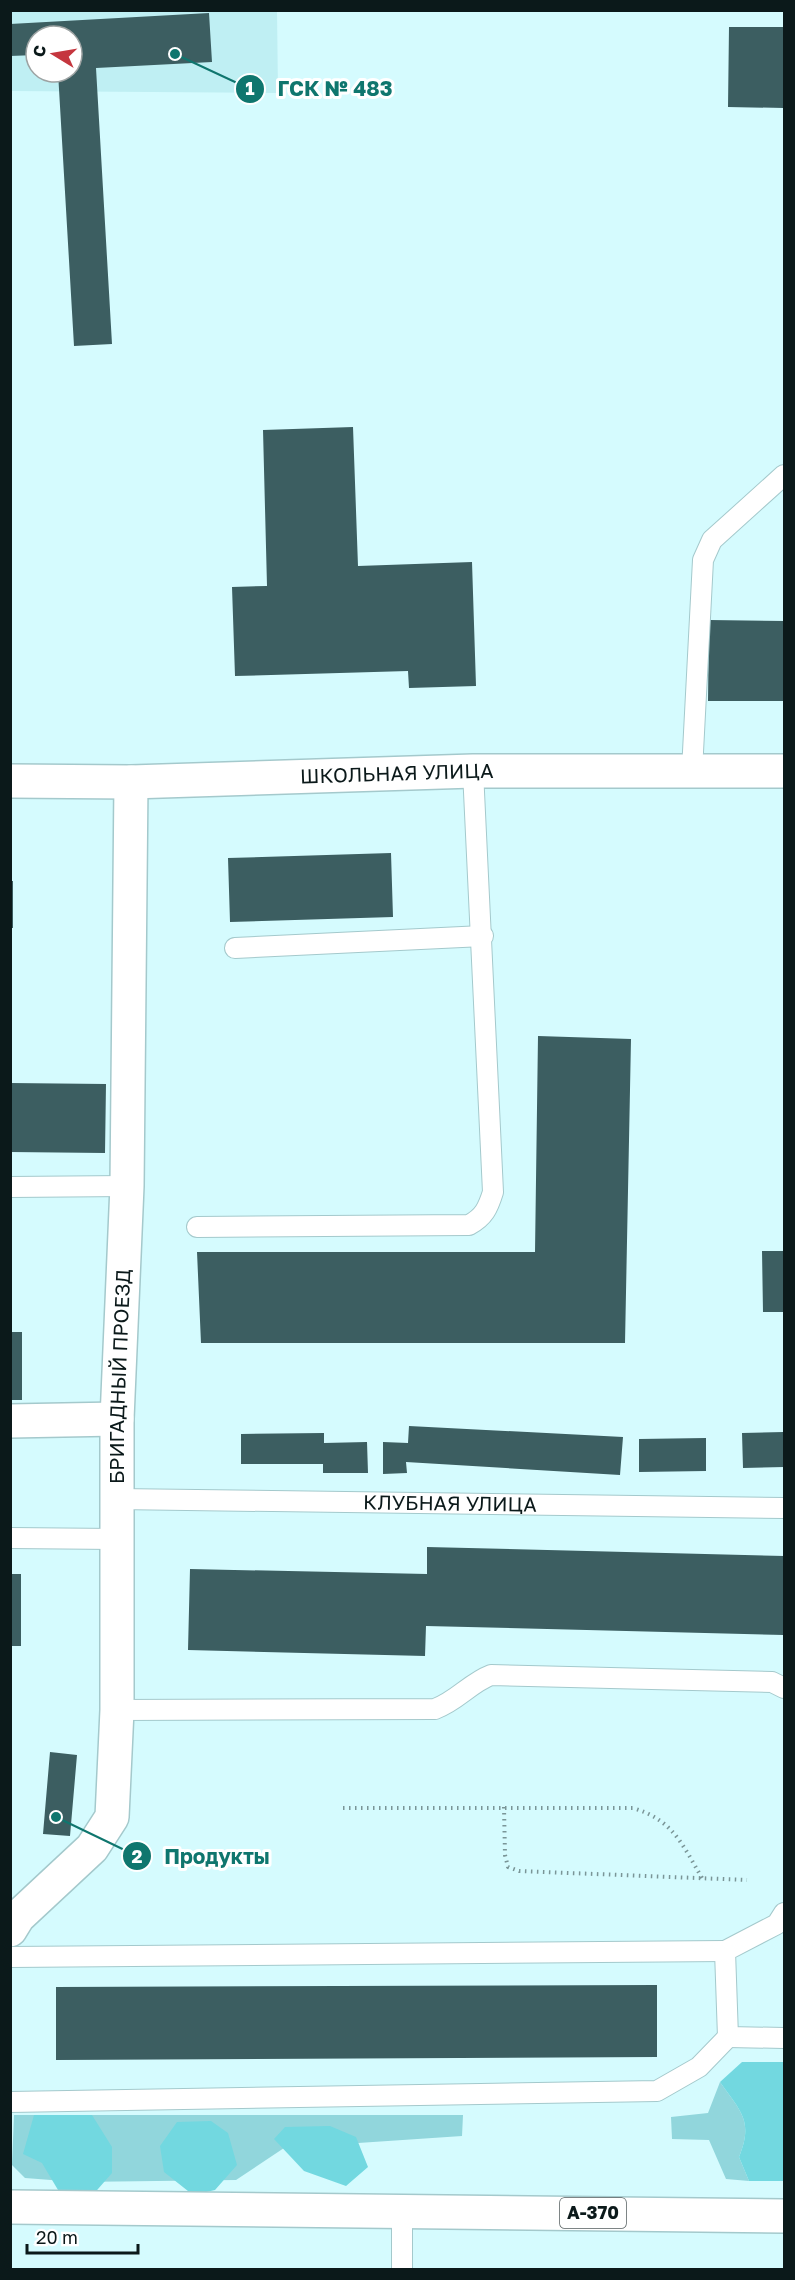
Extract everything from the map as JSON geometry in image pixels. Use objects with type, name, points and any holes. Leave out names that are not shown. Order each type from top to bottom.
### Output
[{"type":"main road","name":"ШКОЛЬНАЯ УЛИЦА","points":[[10,781],[131,782],[473,771],[784,771]]},
{"type":"main road","name":"БРИГАДНЫЙ ПРОЕЗД","points":[[10,1930],[18,1917],[93,1848],[112,1817],[117,1710],[115,1539],[117,1419],[127,1186],[131,782]]},
{"type":"main road","points":[[10,1421],[117,1419]]},
{"type":"main road","name":"А-370","points":[[10,2207],[784,2216]]},
{"type":"lane","points":[[692,771],[703,560],[712,540],[784,475]]},
{"type":"lane","points":[[197,1227],[469,1225],[481,1219],[488,1209],[493,1192],[483,936],[473,771]]},
{"type":"lane","points":[[235,948],[483,936]]},
{"type":"lane","points":[[10,1187],[127,1186]]},
{"type":"lane","name":"КЛУБНАЯ УЛИЦА","points":[[117,1499],[784,1508]]},
{"type":"lane","points":[[10,1538],[115,1539]]},
{"type":"lane","points":[[117,1710],[435,1708],[451,1704],[478,1680],[491,1675],[772,1682],[784,1688]]},
{"type":"lane","points":[[10,1957],[725,1952],[777,1924],[784,1913]]},
{"type":"lane","points":[[10,2102],[657,2091],[699,2067],[728,2037],[725,1952]]},
{"type":"lane","points":[[728,2037],[784,2038]]},
{"type":"lane","points":[[402,2210],[402,2270]]},
{"type":"path","points":[[504,1807],[505,1855],[508,1867],[519,1871],[747,1880]]},
{"type":"path","points":[[344,1808],[633,1808],[661,1819],[677,1835],[702,1878]]},
{"type":"shaded area","points":[[11,11],[277,11],[278,93],[11,91]]},
{"type":"shaded area","points":[[742,2062],[784,2062],[784,2181],[749,2181],[739,2157],[745,2134],[743,2116],[720,2082]]},
{"type":"shaded area","points":[[720,2082],[743,2116],[745,2134],[739,2157],[749,2181],[726,2179],[709,2140],[672,2139],[671,2117],[708,2113]]},
{"type":"shaded area","points":[[14,2115],[463,2115],[462,2136],[284,2148],[236,2180],[77,2182],[25,2178],[12,2165]]},
{"type":"shaded area","points":[[34,2115],[92,2115],[112,2147],[112,2173],[91,2197],[61,2195],[42,2163],[23,2154]]},
{"type":"shaded area","points":[[211,2121],[228,2133],[237,2165],[215,2190],[193,2195],[164,2172],[160,2146],[177,2122]]},
{"type":"shaded area","points":[[330,2126],[356,2137],[368,2167],[346,2186],[304,2171],[274,2139],[285,2127]]},
{"type":"building","points":[[209,13],[212,62],[96,68],[112,344],[74,346],[59,84],[84,84],[84,24],[24,24],[24,55],[10,56],[10,24]]},
{"type":"building","points":[[729,27],[784,27],[784,108],[728,107]]},
{"type":"building","points":[[353,427],[358,566],[472,562],[476,686],[409,688],[408,671],[235,676],[232,587],[267,586],[263,430]]},
{"type":"building","points":[[709,620],[784,621],[784,701],[708,701]]},
{"type":"building","points":[[391,853],[393,917],[230,922],[228,858]]},
{"type":"building","points":[[10,881],[13,881],[13,928],[10,928]]},
{"type":"building","points":[[538,1036],[631,1039],[625,1343],[201,1343],[197,1252],[535,1252]]},
{"type":"building","points":[[10,1083],[106,1084],[105,1153],[10,1152]]},
{"type":"building","points":[[762,1251],[784,1251],[784,1312],[763,1312]]},
{"type":"building","points":[[10,1332],[22,1332],[22,1400],[10,1400]]},
{"type":"building","points":[[409,1426],[623,1437],[620,1475],[406,1462],[407,1473],[383,1474],[383,1442],[408,1443]]},
{"type":"building","points":[[784,1432],[784,1467],[743,1468],[742,1433]]},
{"type":"building","points":[[324,1433],[324,1443],[367,1442],[368,1473],[323,1473],[323,1464],[241,1464],[241,1434]]},
{"type":"building","points":[[706,1438],[706,1471],[639,1472],[639,1439]]},
{"type":"building","points":[[427,1547],[784,1556],[784,1635],[426,1626],[425,1656],[188,1650],[190,1569],[427,1574]]},
{"type":"building","points":[[10,1574],[21,1574],[21,1646],[10,1646]]},
{"type":"building","points":[[50,1752],[77,1755],[70,1836],[43,1834]]},
{"type":"building","points":[[657,1985],[657,2057],[56,2060],[56,1987]]},
{"type":"place","name":"ГСК № 483","points":[[175,54]]},
{"type":"place","name":"Продукты","points":[[56,1817]]}]
